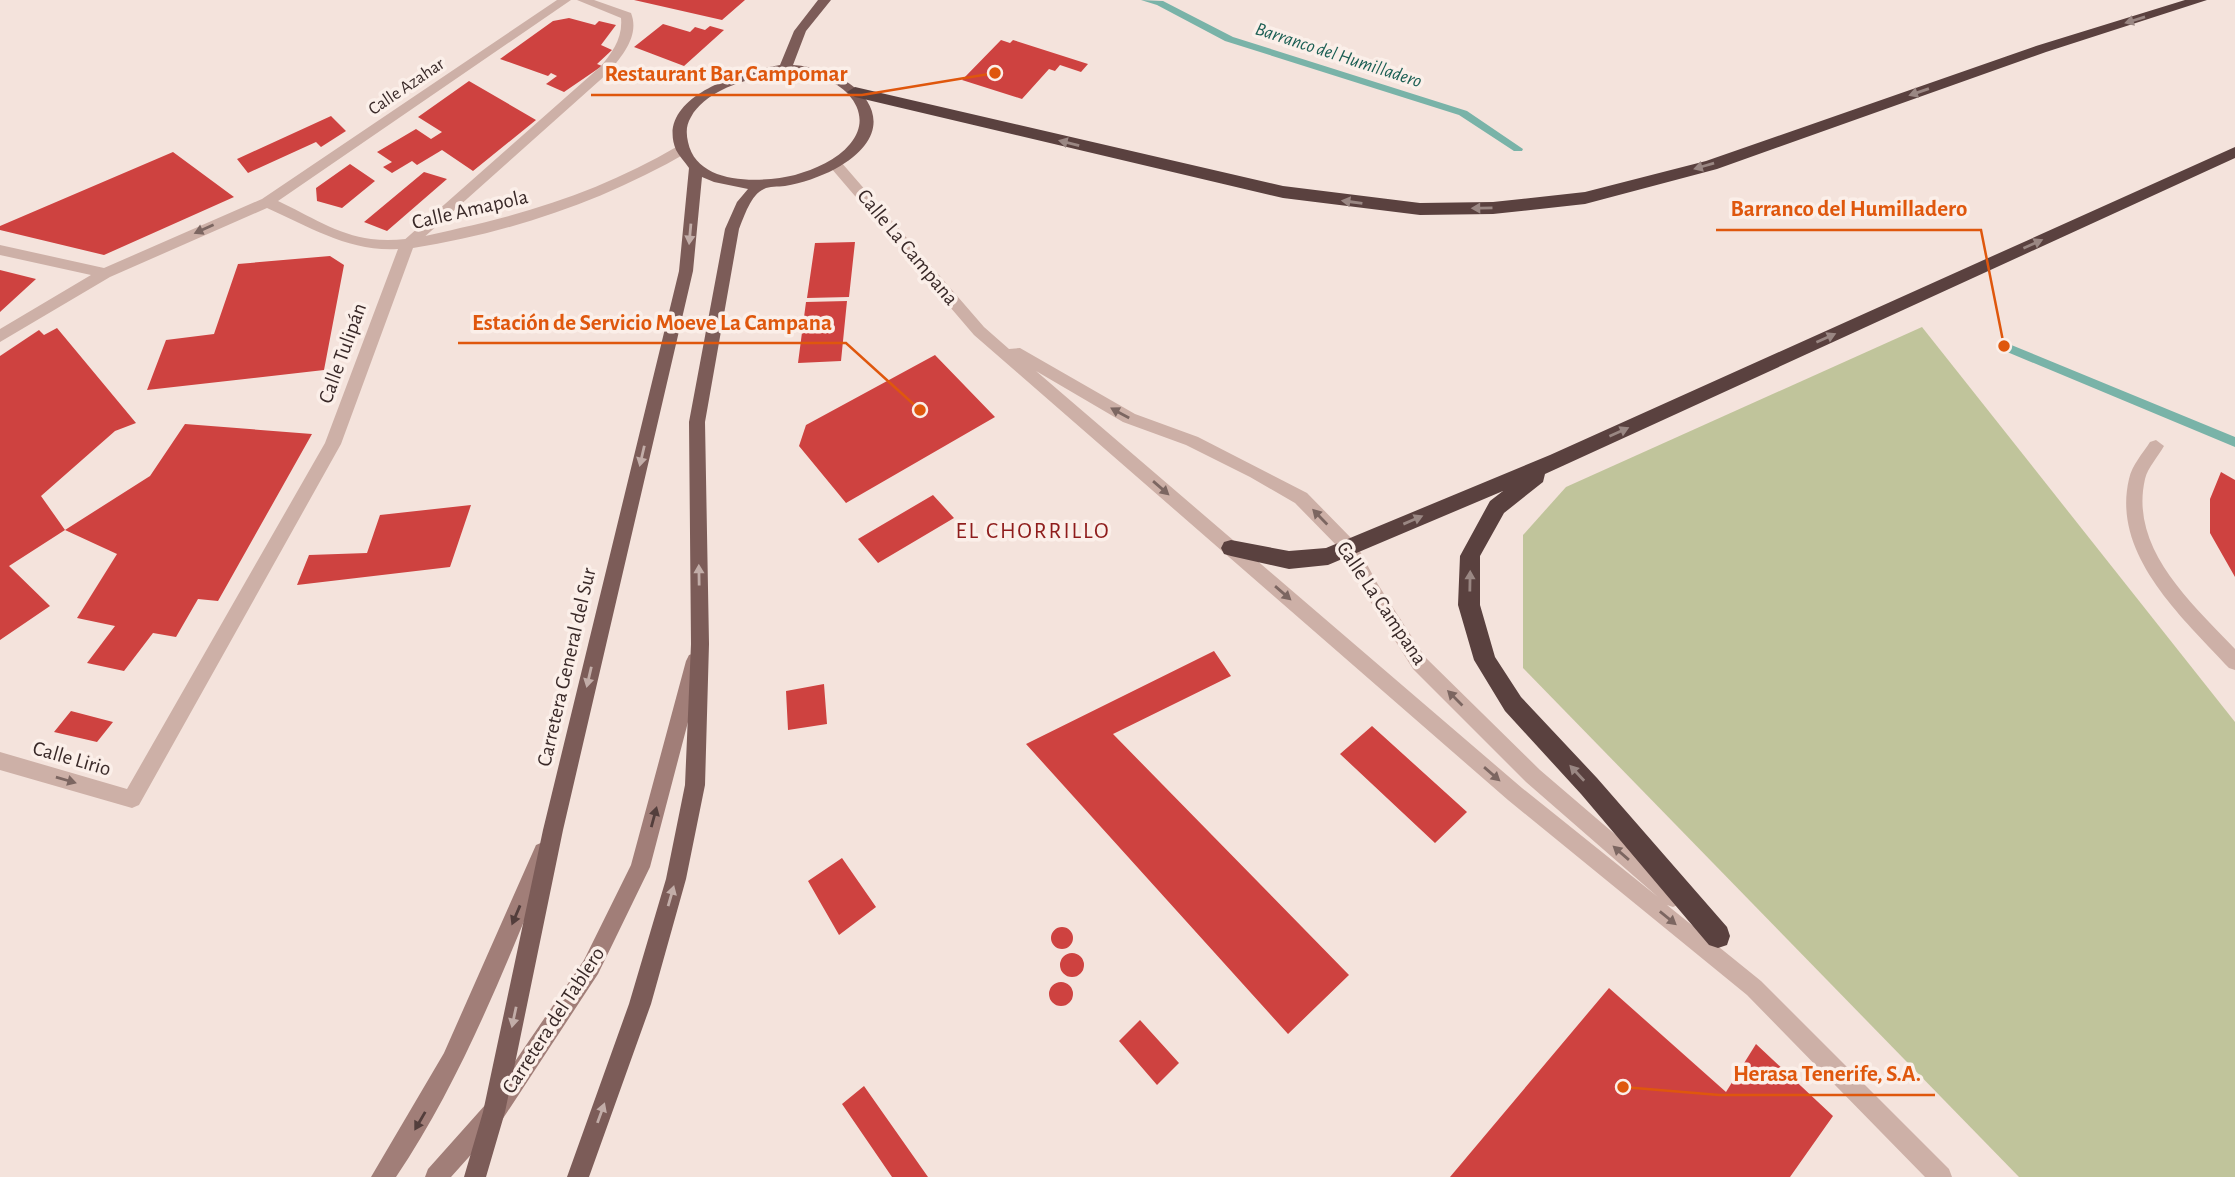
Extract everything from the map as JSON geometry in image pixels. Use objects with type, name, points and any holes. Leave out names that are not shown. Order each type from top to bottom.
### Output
[{"type":"highway","points":[[855,92],[1283,192],[1408,208],[1493,208],[1585,198],[1711,164],[2041,49],[2200,0]]},
{"type":"highway","points":[[1231,548],[1289,560],[1328,556],[1557,460],[2235,152]]},
{"type":"highway","points":[[1557,460],[1497,507],[1470,556],[1469,605],[1485,660],[1513,704],[1589,786],[1718,936]]},
{"type":"main road","points":[[786,68],[789,52],[807,18],[825,0]]},
{"type":"main road","points":[[786,68],[832,77],[855,92],[866,109],[866,129],[854,149],[836,164],[797,181],[758,186],[722,180],[696,166],[683,149],[681,129],[691,108],[711,90],[738,77],[786,68]]},
{"type":"main road","name":"Carretera General del Sur","points":[[475,1177],[494,1112],[552,830],[686,271],[696,166]]},
{"type":"main road","points":[[578,1177],[640,1004],[676,879],[695,785],[700,644],[697,422],[732,229],[744,202],[758,186]]},
{"type":"main road","name":"Carretera del Tablero","points":[[436,1177],[494,1112],[591,967],[640,867],[700,644]]},
{"type":"main road","points":[[382,1177],[404,1148],[450,1068],[552,830]]},
{"type":"street","points":[[533,0],[550,10]]},
{"type":"street","name":"Calle Azahar","points":[[267,202],[565,0]]},
{"type":"street","name":"Calle Tulipán","points":[[132,799],[332,444],[407,245],[604,71],[621,50],[629,24],[627,16],[583,0]]},
{"type":"street","name":"Calle Amapola","points":[[267,202],[350,238],[369,243],[407,245],[539,215],[597,196],[683,149]]},
{"type":"street","name":"Calle La Campana","points":[[836,164],[979,331],[1515,794],[1754,988],[1941,1177]]},
{"type":"street","points":[[0,336],[105,274],[267,202]]},
{"type":"street","points":[[0,250],[105,274]]},
{"type":"street","name":"Calle La Campana","points":[[979,331],[1129,418],[1192,441],[1256,471],[1301,498],[1349,547],[1371,588],[1419,663],[1532,776],[1718,936],[1754,988]]},
{"type":"street","points":[[2157,446],[2138,477],[2133,519],[2158,576],[2235,662]]},
{"type":"street","name":"Calle Lirio","points":[[0,761],[132,799]]},
{"type":"green space","points":[[1922,327],[2235,722],[2235,1177],[2019,1177],[1523,668],[1523,535],[1566,487]]},
{"type":"building","points":[[634,0],[745,0],[722,20]]},
{"type":"building","points":[[569,18],[595,25],[599,21],[616,25],[601,45],[612,50],[597,64],[602,66],[564,92],[546,84],[557,76],[551,73],[548,76],[500,59],[553,21]]},
{"type":"building","points":[[663,24],[690,32],[695,27],[705,30],[710,26],[724,30],[684,66],[634,47]]},
{"type":"building","points":[[1001,40],[1010,43],[1013,40],[1088,64],[1081,72],[1060,65],[1055,71],[1049,69],[1022,99],[962,80]]},
{"type":"building","points":[[469,81],[536,120],[473,171],[442,150],[417,165],[412,161],[392,173],[383,167],[392,162],[377,152],[416,129],[431,139],[442,132],[418,117]]},
{"type":"building","points":[[331,116],[346,131],[321,147],[316,142],[248,173],[237,159]]},
{"type":"building","points":[[173,152],[234,197],[104,255],[0,230],[0,226]]},
{"type":"building","points":[[350,164],[375,181],[342,208],[317,201],[316,188]]},
{"type":"building","points":[[424,172],[447,179],[387,231],[364,222]]},
{"type":"building","points":[[855,242],[849,297],[807,298],[815,243]]},
{"type":"building","points":[[330,256],[344,265],[324,370],[147,390],[166,340],[214,334],[238,264]]},
{"type":"building","points":[[0,270],[36,279],[0,312]]},
{"type":"building","points":[[847,301],[841,361],[798,363],[806,302]]},
{"type":"building","points":[[57,328],[136,423],[115,431],[41,496],[65,530],[9,566],[50,606],[0,640],[0,356],[39,330],[44,335]]},
{"type":"building","points":[[935,355],[995,417],[846,503],[799,446],[806,425]]},
{"type":"building","points":[[185,424],[312,434],[218,601],[198,599],[176,637],[153,633],[124,671],[87,663],[115,626],[77,618],[117,554],[65,530],[150,476]]},
{"type":"building","points":[[2221,472],[2235,480],[2235,577],[2210,533],[2210,499]]},
{"type":"building","points":[[933,495],[954,518],[878,563],[858,539]]},
{"type":"building","points":[[471,505],[450,567],[297,585],[309,555],[367,553],[380,515]]},
{"type":"building","points":[[1214,651],[1231,676],[1113,734],[1349,975],[1288,1034],[1026,744]]},
{"type":"building","points":[[824,684],[827,724],[788,730],[786,691]]},
{"type":"building","points":[[71,711],[113,722],[97,742],[54,732]]},
{"type":"building","points":[[1372,726],[1467,812],[1435,843],[1340,754]]},
{"type":"building","points":[[842,858],[876,907],[839,935],[808,881]]},
{"type":"building","points":[[1058,927],[1066,927],[1073,934],[1073,942],[1066,949],[1058,949],[1051,942],[1051,934]]},
{"type":"building","points":[[1072,953],[1080,957],[1084,965],[1080,973],[1072,977],[1064,973],[1060,965],[1064,957]]},
{"type":"building","points":[[1061,982],[1072,989],[1073,994],[1066,1005],[1061,1006],[1050,999],[1049,994],[1056,983]]},
{"type":"building","points":[[1609,988],[1726,1092],[1756,1044],[1833,1116],[1790,1177],[1450,1177]]},
{"type":"building","points":[[1140,1020],[1179,1063],[1157,1085],[1119,1041]]},
{"type":"building","points":[[864,1086],[928,1177],[892,1177],[842,1104]]},
{"type":"waterway","name":"Barranco del Humilladero","points":[[1146,0],[1160,3],[1229,39],[1463,113],[1518,149]]},
{"type":"waterway","name":"Barranco del Humilladero","points":[[2004,346],[2235,442]]},
{"type":"place","name":"Restaurant Bar Campomar","points":[[995,73]]},
{"type":"place","name":"Barranco del Humilladero","points":[[2004,346]]},
{"type":"place","name":"Estación de Servicio Moeve La Campana","points":[[920,410]]},
{"type":"place","name":"Herasa Tenerife, S.A.","points":[[1623,1087]]},
{"type":"district","name":"EL CHORRILLO","points":[[1033,530]]}]
